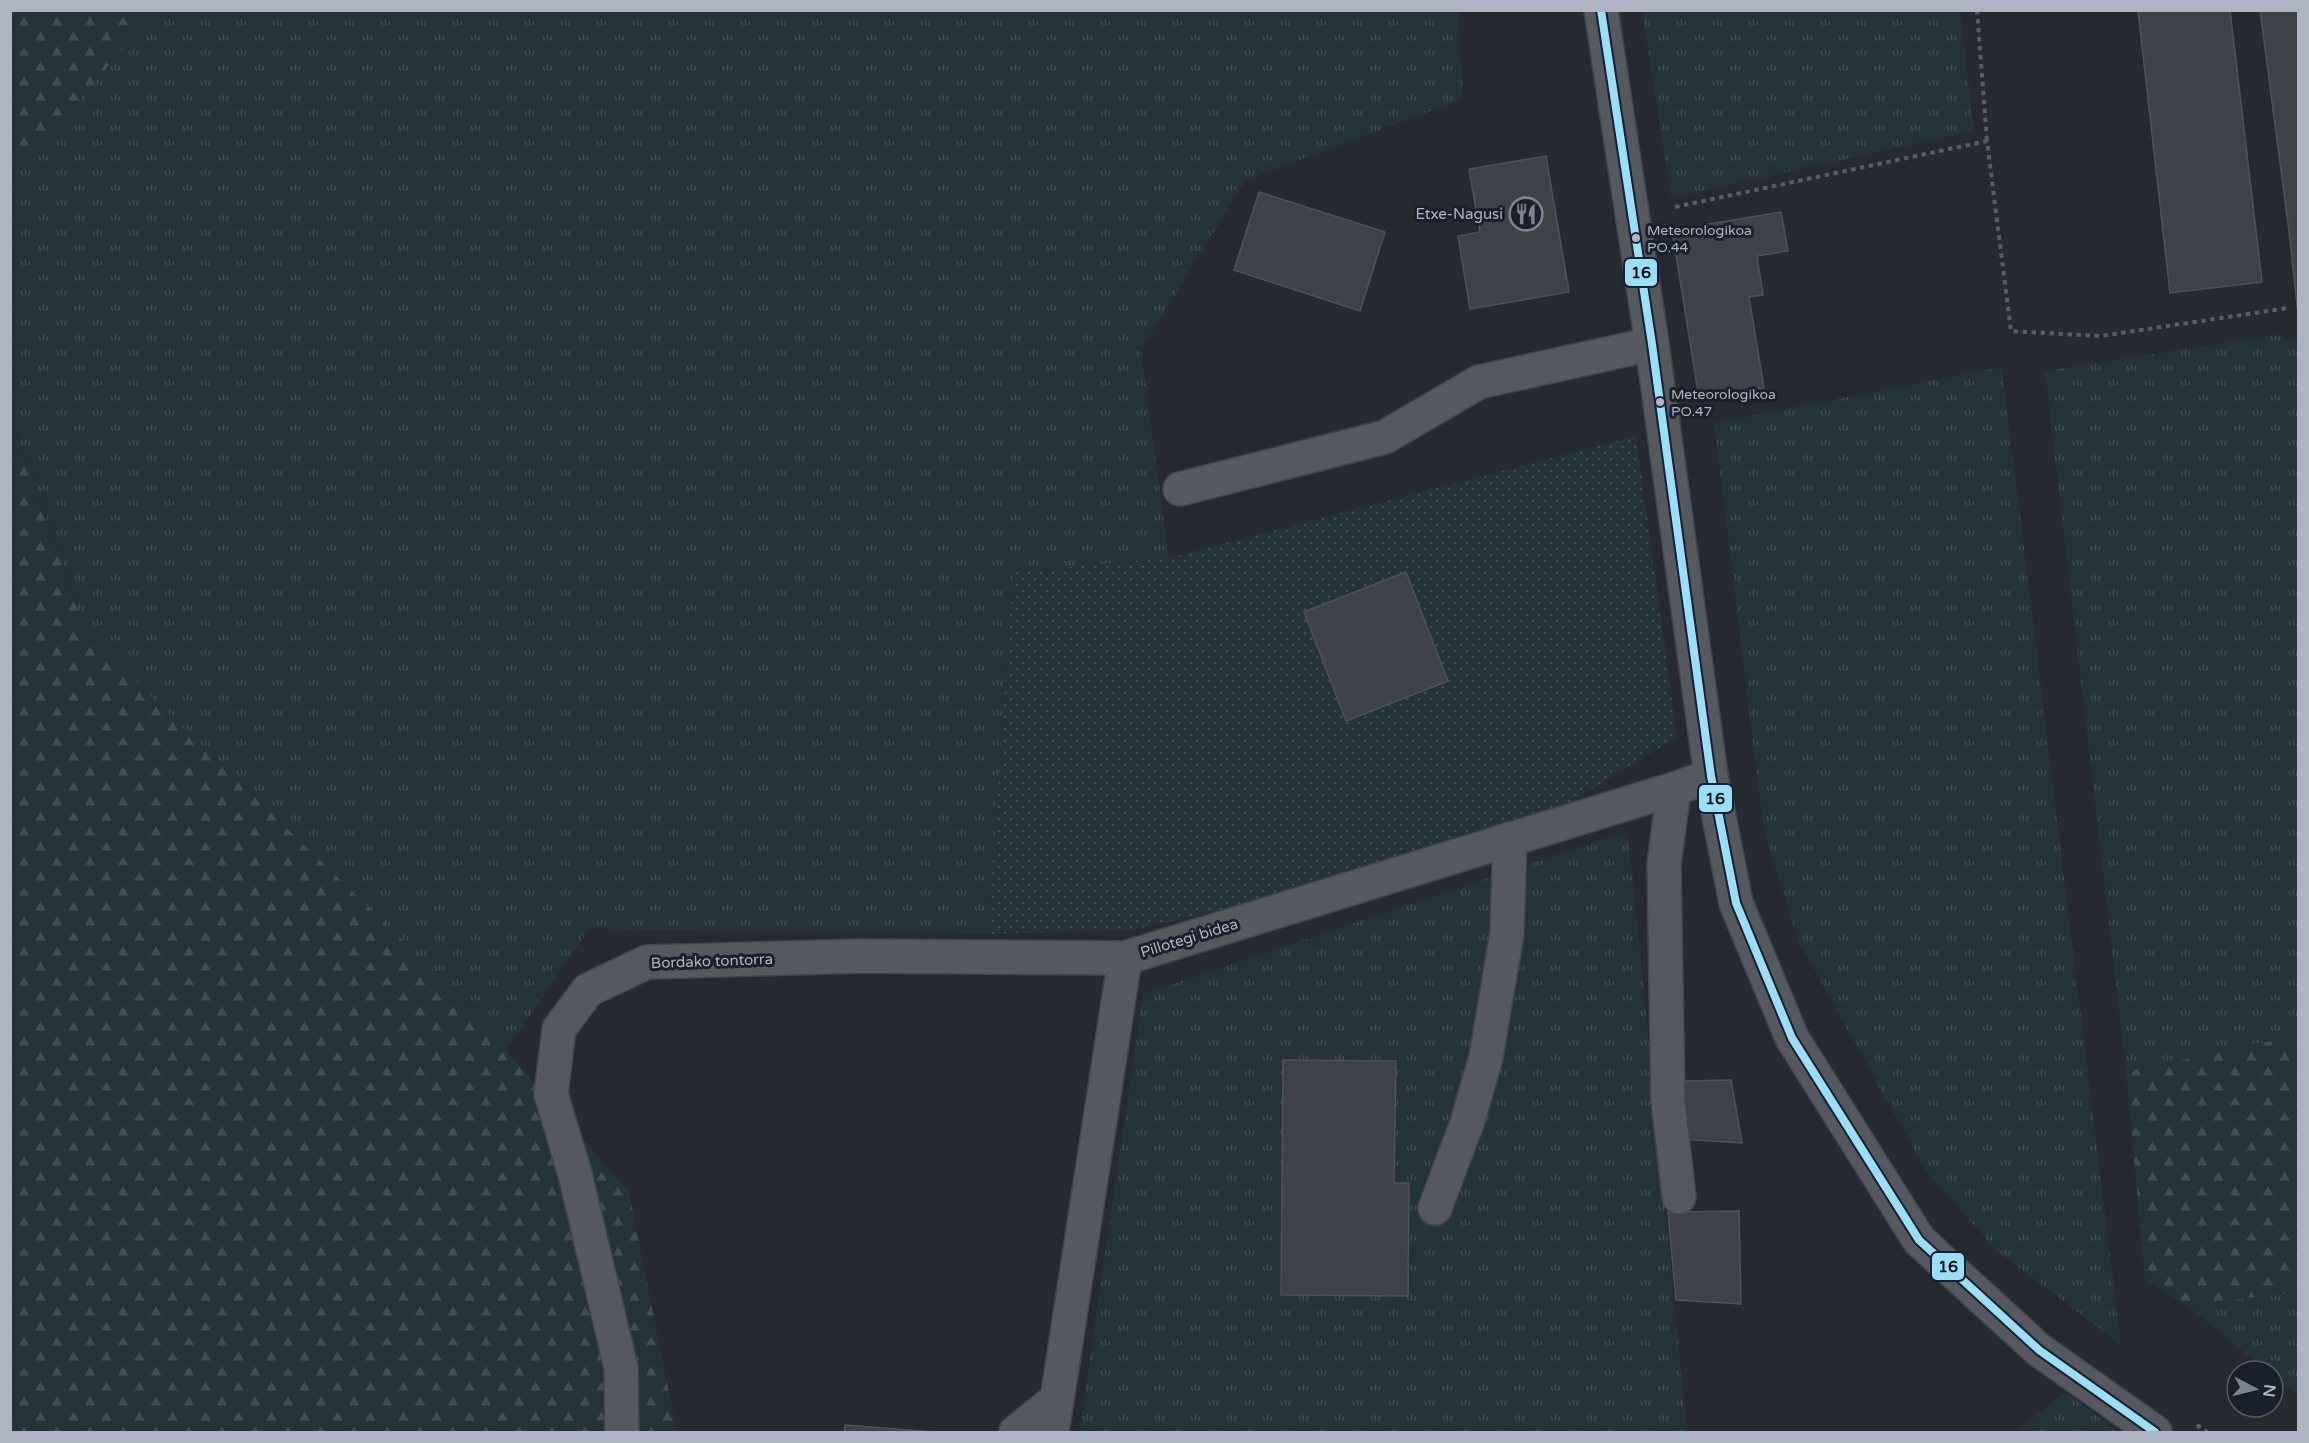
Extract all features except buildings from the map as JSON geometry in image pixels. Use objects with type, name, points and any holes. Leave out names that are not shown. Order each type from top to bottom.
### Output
[{"type":"street","points":[[1601,10],[1652,344],[1711,776],[1736,903],[1792,1038],[1919,1240],[2039,1350],[2155,1432]]},
{"type":"street","points":[[1180,489],[1385,437],[1479,382],[1652,344]]},
{"type":"street","name":"Pillotegi bidea","points":[[1052,1432],[1125,958],[1711,776]]},
{"type":"street","points":[[1674,789],[1664,864],[1668,1101],[1679,1197]]},
{"type":"street","points":[[1435,1208],[1467,1123],[1486,1057],[1507,933],[1510,839]]},
{"type":"street","name":"Bordako tontorra","points":[[622,1432],[621,1368],[575,1174],[551,1094],[559,1029],[588,990],[647,962],[860,956],[1125,958]]},
{"type":"street","points":[[1016,1432],[1057,1399]]},
{"type":"path","points":[[1977,10],[1987,141],[2011,331],[2101,336],[2288,308]]},
{"type":"path","points":[[1633,216],[1987,141]]},
{"type":"path","points":[[2189,1420],[2207,1432]]},
{"type":"green space","points":[[10,11],[155,11],[11,181]]},
{"type":"green space","points":[[155,11],[1458,11],[1463,99],[1246,180],[1141,350],[1169,558],[1013,573],[988,934],[589,929],[506,1051],[449,985],[88,636],[11,417],[10,181]]},
{"type":"green space","points":[[1642,11],[1960,11],[1974,131],[1671,198]]},
{"type":"green space","points":[[2274,335],[2298,341],[2298,1035],[2126,1072],[2045,371]]},
{"type":"green space","points":[[2002,367],[2121,1345],[1996,1250],[1926,1171],[1799,942],[1764,833],[1714,423]]},
{"type":"green space","points":[[10,417],[88,636],[449,985],[629,1192],[677,1432],[11,1432]]},
{"type":"green space","points":[[1636,436],[1677,737],[1569,803],[1257,902],[1131,930],[988,934],[1013,572],[1169,558]]},
{"type":"green space","points":[[1628,831],[1687,1432],[1079,1432],[1143,994]]},
{"type":"green space","points":[[2298,1035],[2298,1292],[2186,1305],[2145,1280],[2126,1072]]},
{"type":"green space","points":[[2298,1292],[2298,1396],[2285,1386],[2285,1359],[2252,1359],[2186,1305]]},
{"type":"green space","points":[[2065,1392],[2118,1432],[2014,1432]]},
{"type":"transit line","name":"16","points":[[1601,10],[1652,344],[1711,776],[1736,903],[1792,1038],[1919,1240],[2039,1350],[2155,1432]]},
{"type":"place","name":"Etxe-Nagusi","points":[[1526,214]]},
{"type":"place","name":"Meteorologikoa PO.44","points":[[1636,238]]},
{"type":"place","name":"Meteorologikoa PO.47","points":[[1660,402]]}]
